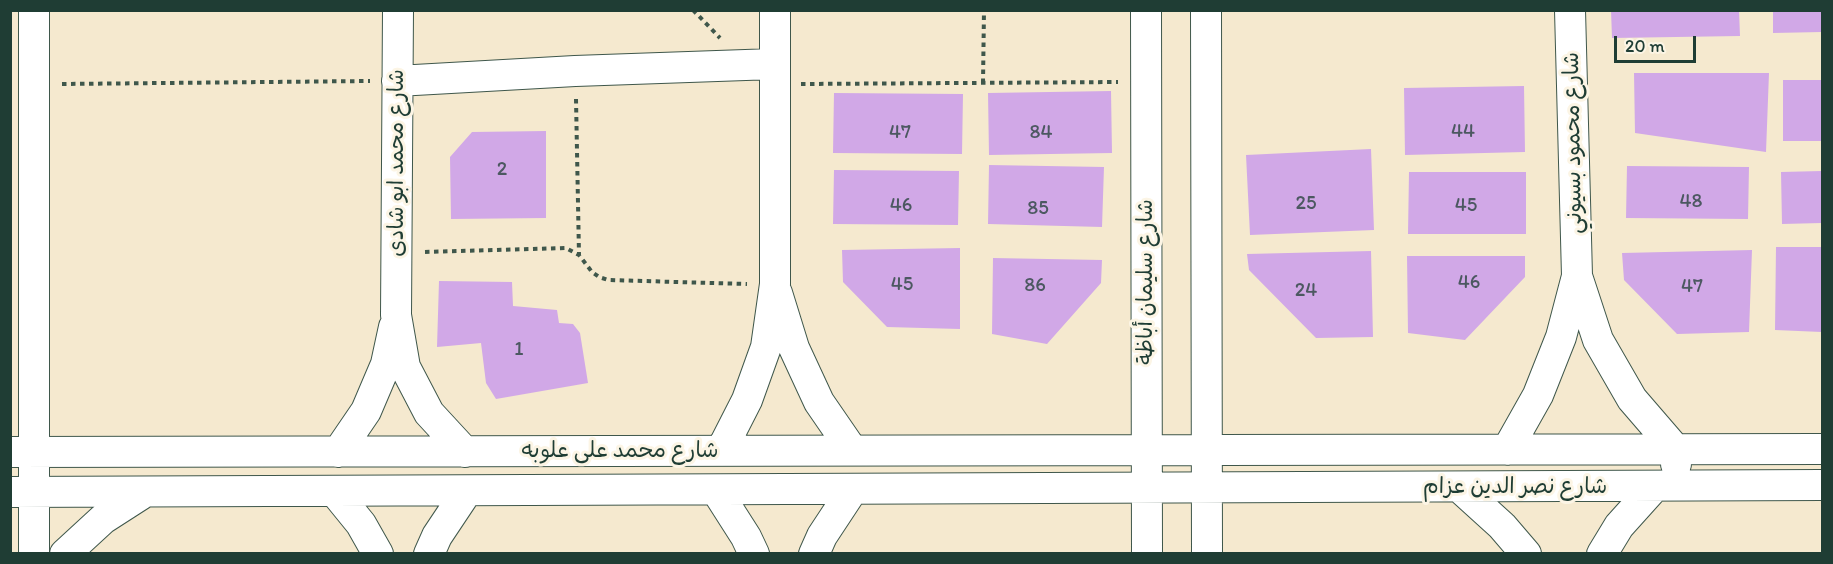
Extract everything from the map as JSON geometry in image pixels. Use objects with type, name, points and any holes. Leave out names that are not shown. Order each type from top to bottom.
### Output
[{"type":"street","points":[[34,10],[34,84],[22,452],[22,492],[34,554]]},
{"type":"street","name":"شارع محمد ابو شادى","points":[[338,452],[366,411],[386,364],[396,315],[398,10]]},
{"type":"street","points":[[721,451],[747,400],[766,347],[775,284],[775,10]]},
{"type":"street","name":"شارع سليمان أباظة","points":[[1146,10],[1147,554]]},
{"type":"street","points":[[1206,10],[1207,554]]},
{"type":"street","name":"شارع محمود بسيوني","points":[[1507,450],[1538,395],[1562,337],[1577,276],[1570,10]]},
{"type":"street","points":[[397,81],[575,71],[774,74]]},
{"type":"street","name":"شارع محمود بسيوني","points":[[1577,276],[1598,340],[1632,399],[1676,450]]},
{"type":"street","points":[[775,284],[794,348],[819,402],[852,450]]},
{"type":"street","name":"شارع محمد ابو شادى","points":[[396,315],[405,367],[429,413],[465,452]]},
{"type":"street","name":"شارع نصر الدين عزام","points":[[1207,451],[1822,449]]},
{"type":"street","points":[[1602,554],[1620,526],[1666,486],[1676,450]]},
{"type":"street","name":"شارع محمد على علوبه","points":[[22,452],[1207,451]]},
{"type":"street","name":"شارع نصر الدين عزام","points":[[1207,488],[1822,485]]},
{"type":"street","points":[[1459,487],[1502,526],[1526,554]]},
{"type":"street","name":"شارع محمد على علوبه","points":[[22,492],[1207,488]]},
{"type":"street","points":[[814,554],[822,536],[853,489]]},
{"type":"street","points":[[716,490],[746,537],[754,554]]},
{"type":"street","points":[[429,554],[437,536],[467,491]]},
{"type":"street","points":[[65,554],[103,519],[145,492]]},
{"type":"street","points":[[335,492],[361,524],[378,554]]},
{"type":"path","points":[[983,83],[984,10]]},
{"type":"path","points":[[575,71],[579,255]]},
{"type":"path","points":[[774,74],[983,83],[1146,82]]},
{"type":"path","points":[[34,84],[397,81]]},
{"type":"path","points":[[397,252],[566,248],[579,255],[592,272],[608,280],[775,284]]},
{"type":"building","points":[[1611,10],[1739,10],[1740,36],[1612,38]]},
{"type":"building","points":[[1773,10],[1822,10],[1822,32],[1773,33]]},
{"type":"building","points":[[1634,73],[1769,73],[1766,152],[1635,133]]},
{"type":"building","points":[[1783,80],[1822,80],[1822,141],[1783,141]]},
{"type":"building","points":[[1524,86],[1525,152],[1405,155],[1404,88]]},
{"type":"building","points":[[1111,91],[1112,153],[989,155],[988,93]]},
{"type":"building","points":[[834,93],[963,94],[962,154],[833,153]]},
{"type":"building","points":[[546,131],[546,218],[451,219],[450,157],[472,132]]},
{"type":"building","points":[[1371,149],[1374,230],[1250,235],[1246,155]]},
{"type":"building","points":[[989,165],[1104,167],[1102,227],[988,224]]},
{"type":"building","points":[[1627,166],[1749,167],[1748,219],[1626,218]]},
{"type":"building","points":[[834,170],[959,171],[958,225],[833,224]]},
{"type":"building","points":[[1822,171],[1822,223],[1782,224],[1781,172]]},
{"type":"building","points":[[1409,172],[1526,172],[1526,234],[1408,234]]},
{"type":"building","points":[[1776,247],[1822,247],[1822,332],[1775,330]]},
{"type":"building","points":[[960,248],[960,329],[887,327],[843,282],[842,250]]},
{"type":"building","points":[[1752,250],[1749,332],[1677,334],[1624,280],[1622,253]]},
{"type":"building","points":[[1371,251],[1373,337],[1316,338],[1249,270],[1247,254]]},
{"type":"building","points":[[1407,256],[1525,256],[1525,277],[1465,340],[1408,333]]},
{"type":"building","points":[[993,258],[1102,260],[1101,283],[1047,344],[992,334]]},
{"type":"building","points":[[439,281],[512,282],[513,306],[557,310],[559,323],[573,324],[580,333],[588,383],[496,399],[486,383],[481,343],[437,347]]}]
